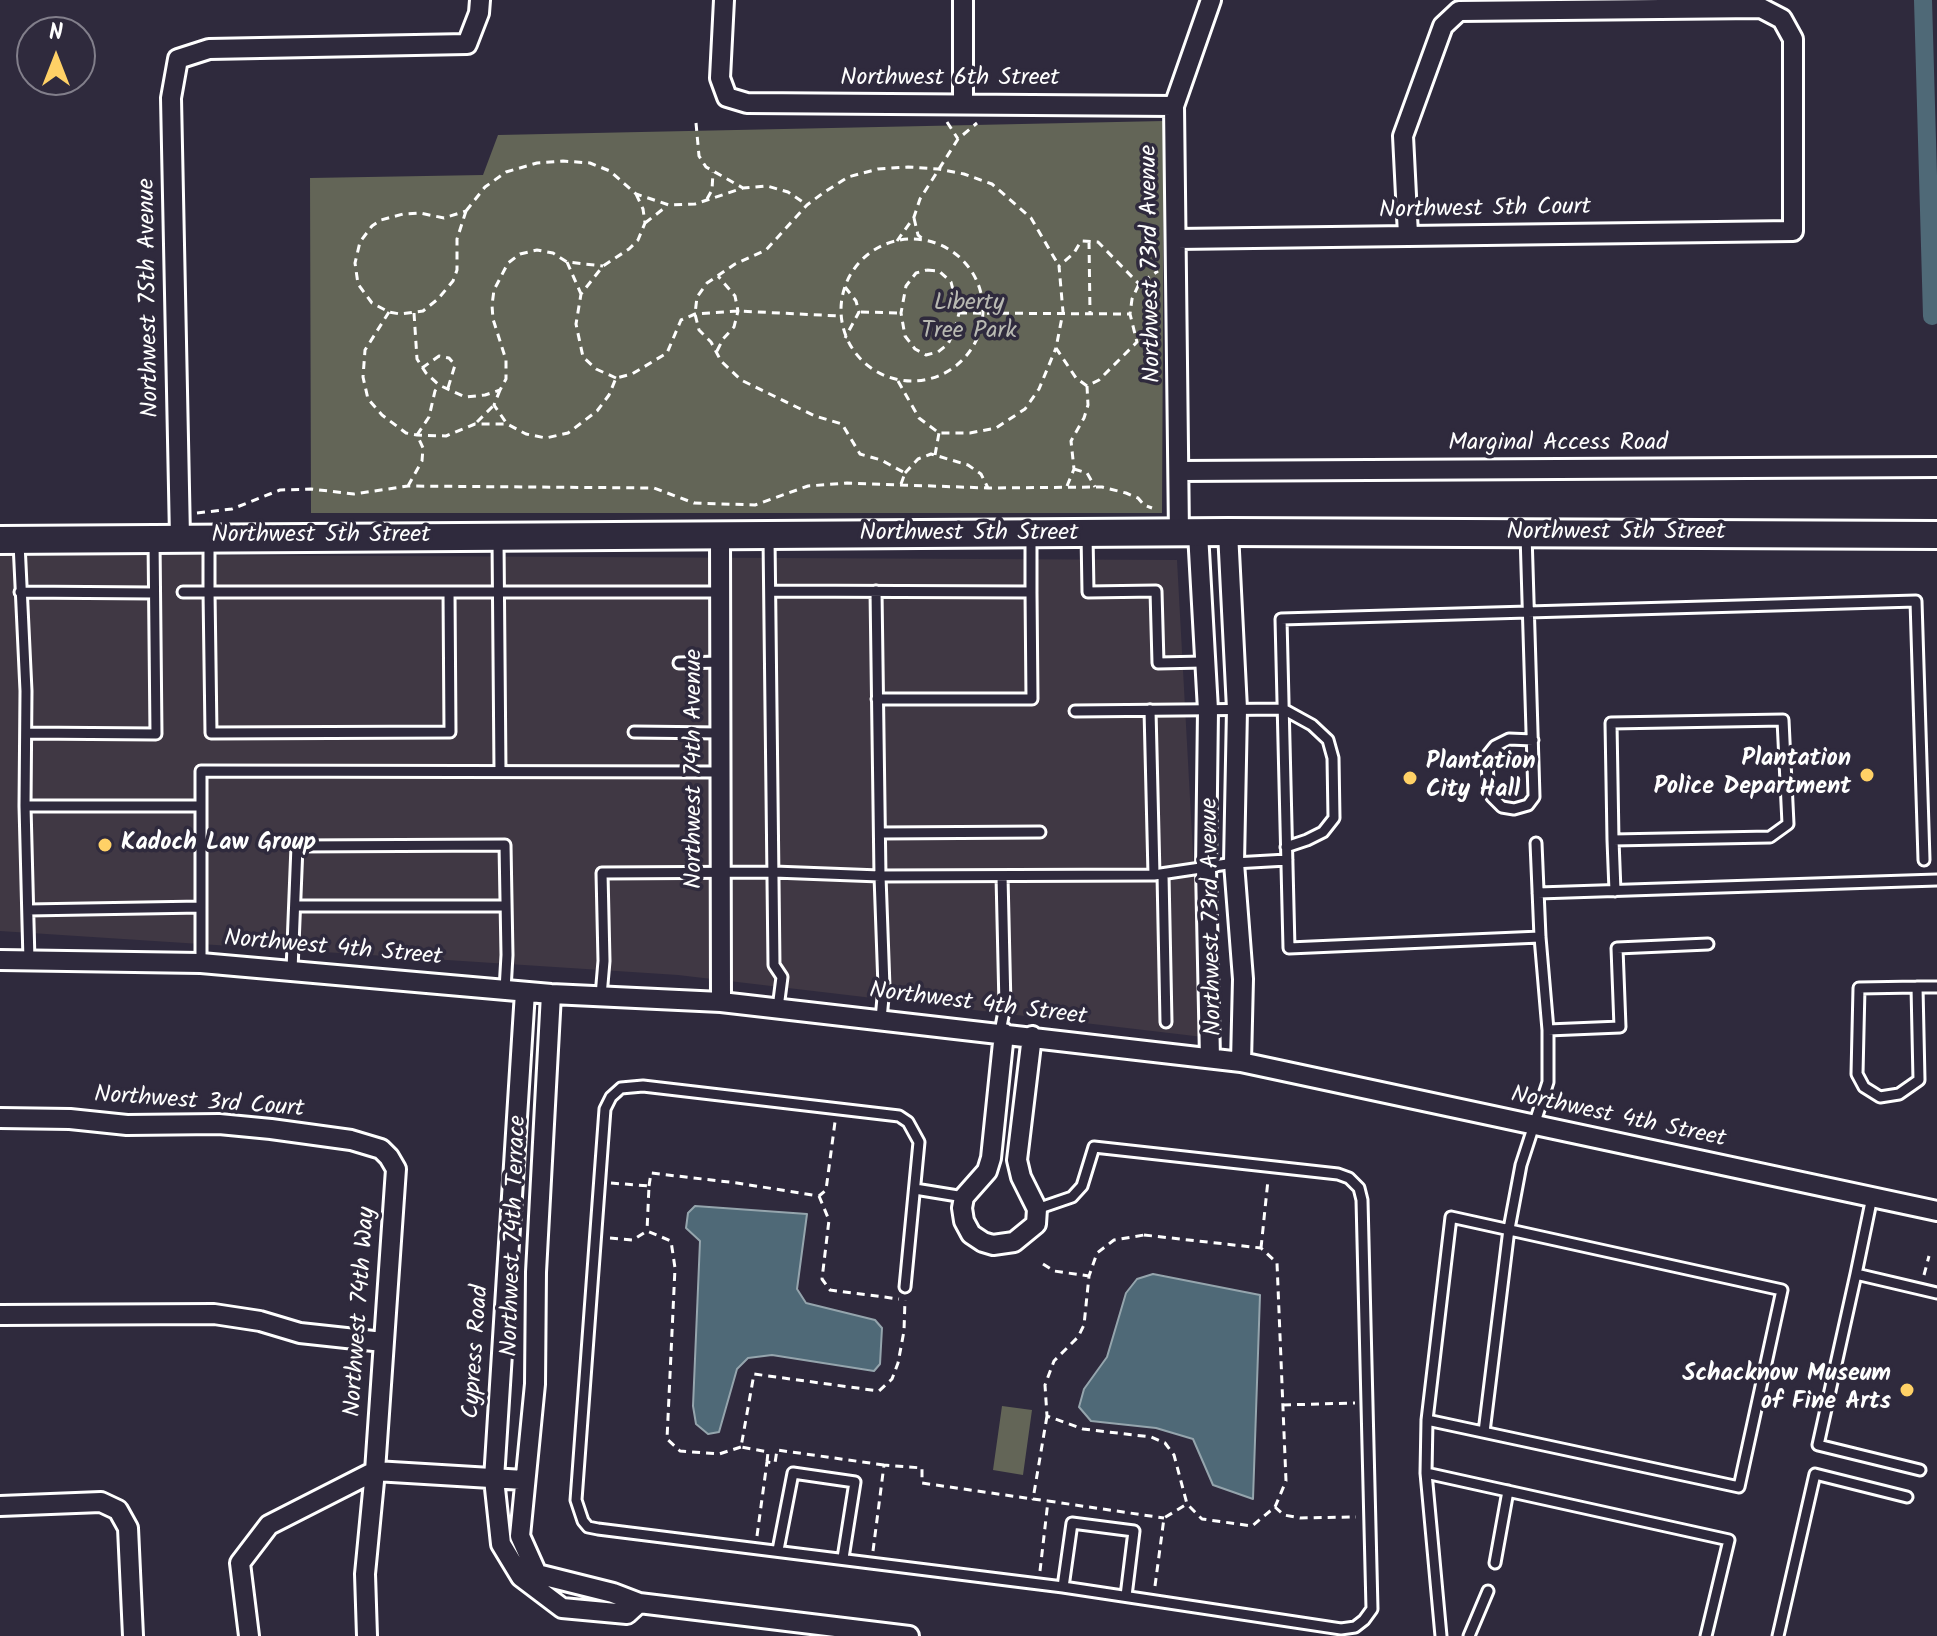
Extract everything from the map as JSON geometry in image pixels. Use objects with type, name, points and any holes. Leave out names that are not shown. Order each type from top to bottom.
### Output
[{"type":"street","name":"Northwest 75th Avenue","points":[[171,529],[171,98],[178,59],[209,49],[467,44],[479,13],[480,0]]},
{"type":"street","name":"Northwest 6th Street","points":[[724,0],[720,78],[727,97],[747,103],[1174,106]]},
{"type":"street","points":[[963,0],[972,103]]},
{"type":"street","name":"Northwest 73rd Avenue","points":[[1210,1058],[1206,868],[1208,710],[1180,471],[1174,106],[1211,0]]},
{"type":"street","name":"Northwest 5th Court","points":[[1177,239],[1793,231],[1793,39],[1782,19],[1761,8],[1459,11],[1443,26],[1403,136],[1408,235]]},
{"type":"street","name":"Marginal Access Road","points":[[1180,471],[1937,467]]},
{"type":"street","name":"Northwest 5th Street","points":[[9,540],[171,529],[209,537],[1228,532],[1937,535]]},
{"type":"street","name":"Northwest 73rd Avenue","points":[[1228,532],[1237,709],[1234,863],[1243,979],[1241,1062]]},
{"type":"street","name":"Northwest 74th Avenue","points":[[720,536],[721,1002]]},
{"type":"street","name":"Northwest 4th Street","points":[[0,960],[201,963],[551,994],[721,1002],[1002,1032],[1241,1062],[1937,1211]]},
{"type":"street","name":"Cypress Road","points":[[525,992],[494,1479],[501,1544],[521,1577],[562,1608],[627,1614],[639,1603]]},
{"type":"street","name":"Northwest 74th Terrace","points":[[524,1480],[535,1384],[536,1272],[551,994]]},
{"type":"street","points":[[1002,1032],[991,1158],[987,1171],[964,1197],[964,1221],[971,1234],[993,1245],[1014,1242],[1036,1224],[1037,1209],[1021,1177],[1017,1160],[1032,1036]]},
{"type":"street","name":"Northwest 3rd Court","points":[[0,1118],[70,1119],[127,1125],[219,1124],[271,1129],[351,1140],[381,1149],[389,1157]]},
{"type":"street","name":"Northwest 74th Way","points":[[367,1636],[365,1574],[396,1169],[389,1157]]},
{"type":"street","points":[[0,1315],[214,1314],[260,1321],[300,1333],[383,1342]]},
{"type":"street","points":[[249,1636],[240,1563],[269,1525],[375,1471],[524,1480]]},
{"type":"street","name":"Cypress Road","points":[[524,1480],[520,1536],[537,1574],[613,1593],[639,1603],[909,1636]]},
{"type":"street","points":[[0,1506],[101,1502],[118,1510],[128,1528],[133,1636]]},
{"type":"lane","points":[[26,733],[156,734],[154,593],[171,529]]},
{"type":"lane","points":[[877,699],[1032,699],[1031,534]]},
{"type":"lane","points":[[1087,534],[1088,592],[1156,591],[1158,663],[1203,662]]},
{"type":"lane","points":[[1526,534],[1533,740],[1534,797],[1528,805],[1514,809],[1502,807],[1492,797],[1488,784],[1487,756],[1495,746],[1509,739],[1533,740]]},
{"type":"lane","points":[[769,535],[774,965],[782,977],[778,1008]]},
{"type":"lane","points":[[498,536],[500,771]]},
{"type":"lane","points":[[209,537],[211,733],[450,732],[449,592]]},
{"type":"lane","points":[[9,540],[20,592],[26,691],[29,961]]},
{"type":"lane","points":[[770,591],[1031,592]]},
{"type":"lane","points":[[876,591],[884,987],[881,1019]]},
{"type":"lane","points":[[20,592],[154,593]]},
{"type":"lane","points":[[183,592],[720,592]]},
{"type":"lane","points":[[1540,937],[1289,948],[1281,619],[1916,601],[1924,860]]},
{"type":"lane","points":[[679,663],[720,662]]},
{"type":"lane","points":[[1075,711],[1283,709],[1312,725],[1328,740],[1333,758],[1334,818],[1323,832],[1286,847]]},
{"type":"lane","points":[[1150,710],[1166,1022]]},
{"type":"lane","points":[[1613,840],[1770,837],[1788,824],[1783,720],[1611,723],[1613,840],[1615,891]]},
{"type":"lane","points":[[634,732],[720,733]]},
{"type":"lane","points":[[201,963],[201,771],[720,772]]},
{"type":"lane","points":[[25,806],[201,806]]},
{"type":"lane","points":[[880,833],[1040,832]]},
{"type":"lane","points":[[1484,1432],[1509,1229],[1521,1165],[1548,1082],[1548,1030],[1536,843]]},
{"type":"lane","points":[[292,970],[297,846],[505,845],[505,990]]},
{"type":"lane","points":[[601,996],[604,961],[602,873],[721,871],[880,876],[1158,875],[1234,863],[1287,860]]},
{"type":"lane","points":[[1002,876],[1005,1006],[1002,1032]]},
{"type":"lane","points":[[1538,893],[1937,880]]},
{"type":"lane","points":[[296,906],[506,906]]},
{"type":"lane","points":[[28,910],[201,907]]},
{"type":"lane","points":[[1548,1030],[1620,1027],[1617,948],[1708,944]]},
{"type":"lane","points":[[1917,987],[1919,1080],[1899,1094],[1880,1097],[1864,1087],[1857,1074],[1859,988],[1917,987],[1937,987]]},
{"type":"lane","points":[[905,1287],[919,1142],[908,1122],[899,1116],[837,1108],[633,1085],[621,1088],[611,1097],[605,1109],[576,1500],[583,1521],[588,1527],[598,1529],[1063,1587],[1341,1629],[1355,1627],[1364,1620],[1372,1609],[1362,1200],[1359,1188],[1349,1178],[1338,1174],[1094,1147],[1082,1186],[1072,1197],[1037,1209]]},
{"type":"lane","points":[[915,1189],[964,1197]]},
{"type":"lane","points":[[1872,1197],[1818,1445],[1920,1470]]},
{"type":"lane","points":[[1427,1420],[1739,1487],[1782,1290],[1451,1217],[1427,1420],[1426,1473],[1441,1636]]},
{"type":"lane","points":[[1856,1274],[1937,1293]]},
{"type":"lane","points":[[778,1550],[793,1473],[855,1482],[843,1558]]},
{"type":"lane","points":[[1426,1473],[1729,1540],[1706,1636]]},
{"type":"lane","points":[[1778,1636],[1815,1474],[1907,1497]]},
{"type":"lane","points":[[1495,1563],[1508,1491]]},
{"type":"lane","points":[[1063,1587],[1072,1523],[1134,1531],[1126,1596]]},
{"type":"lane","points":[[1469,1636],[1488,1591]]},
{"type":"path","points":[[897,241],[958,139],[976,125],[980,117],[972,103]]},
{"type":"path","points":[[696,123],[699,156],[713,172],[743,188]]},
{"type":"path","points":[[466,211],[444,218],[420,213],[392,216],[381,220],[365,235],[356,252],[355,273],[358,284],[372,303],[389,312],[414,313],[431,306],[453,281],[459,259],[457,239],[466,211],[485,187],[506,172],[537,163],[590,163],[610,171],[636,194],[669,205],[695,204],[743,188],[767,186],[788,192],[807,205]]},
{"type":"path","points":[[898,380],[919,418],[939,433],[970,433],[996,428],[1025,409],[1039,389],[1056,348],[1063,312],[1059,266],[1031,218],[992,184],[938,169],[878,169],[848,177],[807,205],[766,250],[735,264],[707,283],[697,297],[695,314],[699,330],[717,351],[721,361],[741,380],[815,416],[842,424],[860,454],[881,460],[905,473]]},
{"type":"path","points":[[706,200],[712,190],[713,172]]},
{"type":"path","points":[[636,194],[645,223],[638,240],[603,266],[581,294],[576,324],[583,357],[596,369],[616,378],[632,374],[667,353],[681,320],[695,314],[738,311],[840,316]]},
{"type":"path","points":[[645,223],[669,205]]},
{"type":"path","points":[[914,217],[918,235],[926,241]]},
{"type":"path","points":[[911,238],[926,241],[956,253],[972,271],[982,293],[983,313],[978,340],[964,360],[944,374],[921,381],[898,380],[876,372],[858,358],[845,338],[840,316],[845,287],[851,271],[867,254],[887,243],[911,238]]},
{"type":"path","points":[[1059,266],[1074,253],[1081,241],[1098,242],[1139,284]]},
{"type":"path","points":[[1089,241],[1090,313]]},
{"type":"path","points":[[475,424],[494,405],[506,379],[506,360],[493,319],[492,305],[499,277],[508,263],[520,254],[537,250],[567,262],[603,266]]},
{"type":"path","points":[[567,262],[581,294]]},
{"type":"path","points":[[1087,386],[1099,380],[1137,342],[1130,314],[1139,284],[1159,270],[1177,266]]},
{"type":"path","points":[[939,271],[951,282],[957,295],[959,313],[948,344],[938,352],[926,355],[915,349],[905,336],[901,313],[906,286],[916,273],[939,271]]},
{"type":"path","points":[[717,351],[734,327],[738,311],[735,296],[718,276]]},
{"type":"path","points":[[845,287],[856,301],[859,312],[845,338]]},
{"type":"path","points":[[389,312],[365,350],[363,377],[368,399],[382,415],[406,433],[446,436],[475,424],[507,424],[526,434],[546,438],[568,433],[597,411],[609,395],[616,378]]},
{"type":"path","points":[[859,312],[901,313]]},
{"type":"path","points":[[414,313],[417,333],[415,350],[422,368],[439,385],[465,397],[500,390]]},
{"type":"path","points":[[959,313],[1130,314]]},
{"type":"path","points":[[1056,348],[1076,378],[1087,386]]},
{"type":"path","points":[[422,368],[439,356],[449,358],[455,365],[447,389]]},
{"type":"path","points":[[417,435],[429,417],[439,385]]},
{"type":"path","points":[[1066,487],[1074,469],[1071,441],[1088,405],[1087,386]]},
{"type":"path","points":[[494,405],[507,424]]},
{"type":"path","points":[[935,455],[939,433]]},
{"type":"path","points":[[408,486],[422,461],[423,448],[417,435]]},
{"type":"path","points":[[900,485],[905,473],[918,459],[931,454],[968,465],[981,474],[988,488]]},
{"type":"path","points":[[1074,469],[1087,473],[1095,487]]},
{"type":"path","points":[[171,529],[280,490],[311,489],[354,494],[408,486],[654,488],[694,503],[755,505],[808,486],[847,483],[988,488],[1095,487],[1126,493],[1152,508]]},
{"type":"path","points":[[647,1231],[651,1173],[819,1196],[826,1190],[837,1108]]},
{"type":"path","points":[[1261,1248],[1269,1166]]},
{"type":"path","points":[[600,1182],[649,1186]]},
{"type":"path","points":[[741,1447],[754,1374],[879,1391],[892,1379],[898,1363],[904,1331],[905,1300],[830,1290],[822,1279],[829,1220],[819,1196]]},
{"type":"path","points":[[595,1237],[633,1240],[647,1231]]},
{"type":"path","points":[[647,1231],[671,1241],[675,1268],[667,1439],[680,1451],[719,1454],[741,1447],[768,1452],[767,1462]]},
{"type":"path","points":[[1033,1499],[1047,1416],[1045,1385],[1054,1361],[1078,1337],[1084,1325],[1089,1276],[1097,1253],[1114,1240],[1144,1235],[1261,1248],[1277,1263],[1286,1481],[1275,1507],[1252,1526],[1202,1519],[1187,1504],[1174,1455],[1165,1443],[1151,1437],[1083,1429],[1047,1416]]},
{"type":"path","points":[[1923,1280],[1929,1256]]},
{"type":"path","points":[[1043,1264],[1054,1271],[1089,1276]]},
{"type":"path","points":[[1283,1405],[1367,1403]]},
{"type":"path","points":[[872,1562],[884,1465],[922,1468],[922,1483],[1048,1501]]},
{"type":"path","points":[[1153,1600],[1164,1518],[1187,1504]]},
{"type":"path","points":[[1275,1507],[1284,1515],[1300,1518],[1370,1517]]},
{"type":"shaded area","points":[[0,554],[1177,560],[1203,1037],[678,975],[0,931]]},
{"type":"green space","name":"Liberty Tree Park","points":[[1164,121],[1162,513],[311,513],[310,178],[483,175],[498,135]]},
{"type":"green space","points":[[1002,1406],[1032,1410],[1023,1475],[993,1470]]},
{"type":"water","points":[[695,1206],[807,1214],[797,1289],[806,1303],[875,1320],[882,1328],[880,1364],[874,1371],[772,1355],[748,1358],[737,1369],[719,1432],[708,1434],[696,1424],[693,1406],[700,1241],[686,1228],[688,1213]]},
{"type":"water","points":[[1153,1274],[1260,1295],[1253,1499],[1213,1485],[1193,1439],[1156,1428],[1091,1421],[1079,1407],[1084,1389],[1107,1357],[1126,1293],[1137,1279]]},
{"type":"waterway","points":[[1923,0],[1932,316]]},
{"type":"place","name":"Plantation Police Department","points":[[1867,775]]},
{"type":"place","name":"Plantation City Hall","points":[[1410,778]]},
{"type":"place","name":"Kadoch Law Group","points":[[105,845]]},
{"type":"place","name":"Schacknow Museum of Fine Arts","points":[[1907,1390]]}]
